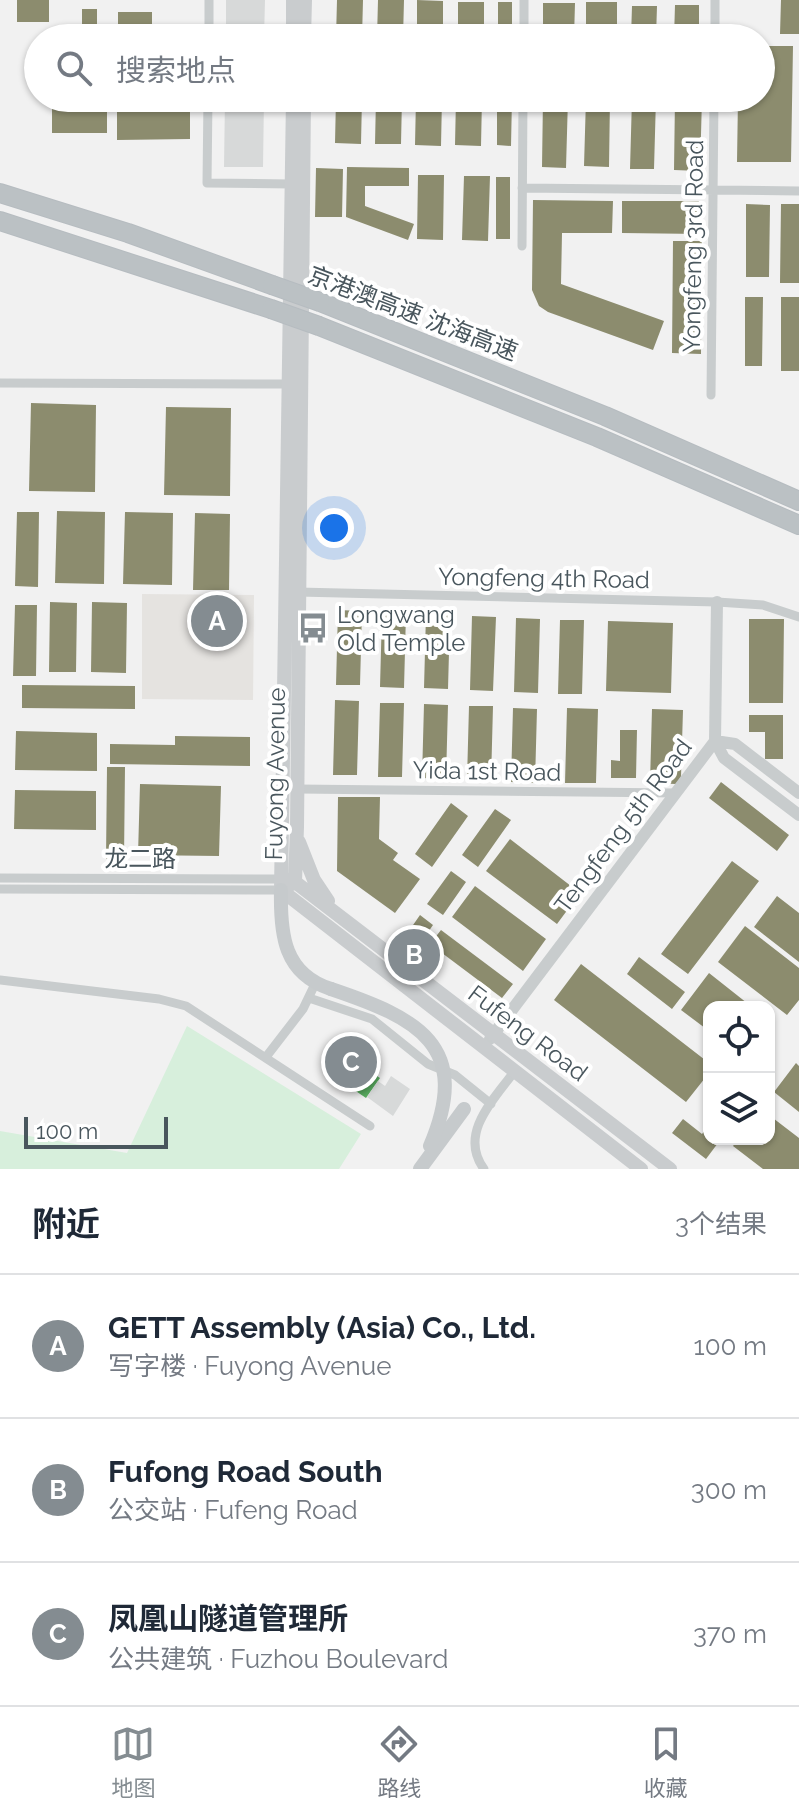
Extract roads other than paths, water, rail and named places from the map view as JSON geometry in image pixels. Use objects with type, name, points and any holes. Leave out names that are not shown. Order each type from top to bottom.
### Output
[{"type":"highway","name":"京港澳高速 沈海高速","points":[[0,193],[128,233],[320,302],[605,416],[799,501]]},
{"type":"highway","name":"京港澳高速 沈海高速","points":[[0,221],[319,326],[597,437],[799,525]]},
{"type":"main road","points":[[293,0],[293,24]]},
{"type":"main road","points":[[304,24],[305,0]]},
{"type":"main road","name":"Fuyong Avenue","points":[[285,884],[297,827],[298,789],[287,384],[293,112]]},
{"type":"main road","name":"Fuyong Avenue","points":[[285,884],[304,112]]},
{"type":"main road","points":[[297,827],[309,871],[341,917]]},
{"type":"main road","points":[[285,884],[280,919],[292,960],[300,975],[315,984],[404,1017],[433,1045],[442,1065],[445,1098],[420,1169]]},
{"type":"main road","name":"Fufeng Road","points":[[285,884],[341,917],[670,1169]]},
{"type":"main road","name":"Fufeng Road","points":[[285,884],[483,1048],[641,1169]]},
{"type":"main road","points":[[420,1169],[464,1109]]},
{"type":"street","points":[[209,0],[209,24]]},
{"type":"street","points":[[524,0],[524,24]]},
{"type":"street","points":[[715,0],[715,24]]},
{"type":"street","points":[[208,112],[207,183],[292,184]]},
{"type":"street","points":[[522,246],[523,112]]},
{"type":"street","name":"Yongfeng 3rd Road","points":[[711,395],[714,112]]},
{"type":"street","points":[[522,188],[799,191]]},
{"type":"street","points":[[0,383],[287,384]]},
{"type":"street","name":"Yongfeng 4th Road","points":[[293,592],[717,602],[763,605],[799,617]]},
{"type":"street","name":"Tengfeng 5th Road","points":[[483,1048],[715,741],[717,602]]},
{"type":"street","points":[[715,741],[735,744],[799,793]]},
{"type":"street","points":[[715,741],[724,758],[799,815]]},
{"type":"street","name":"Yida 1st Road","points":[[298,789],[676,793]]},
{"type":"street","name":"龙二路","points":[[0,878],[285,884]]},
{"type":"street","name":"龙二路","points":[[0,889],[285,884]]},
{"type":"street","points":[[0,980],[175,1002],[197,1011],[370,1126]]},
{"type":"street","points":[[266,1057],[309,998],[315,984]]},
{"type":"street","points":[[309,998],[362,1014],[384,1026],[428,1064],[455,1075],[491,1104]]},
{"type":"street","points":[[484,1169],[478,1158],[475,1138],[481,1118],[514,1072]]},
{"type":"place","name":"GETT Assembly (Asia) Co., Ltd.","points":[[217,621]]},
{"type":"place","name":"Longwang Old Temple","points":[[313,628]]},
{"type":"place","name":"Fufong Road South","points":[[414,955]]},
{"type":"place","name":"凤凰山隧道管理所","points":[[351,1062]]}]
